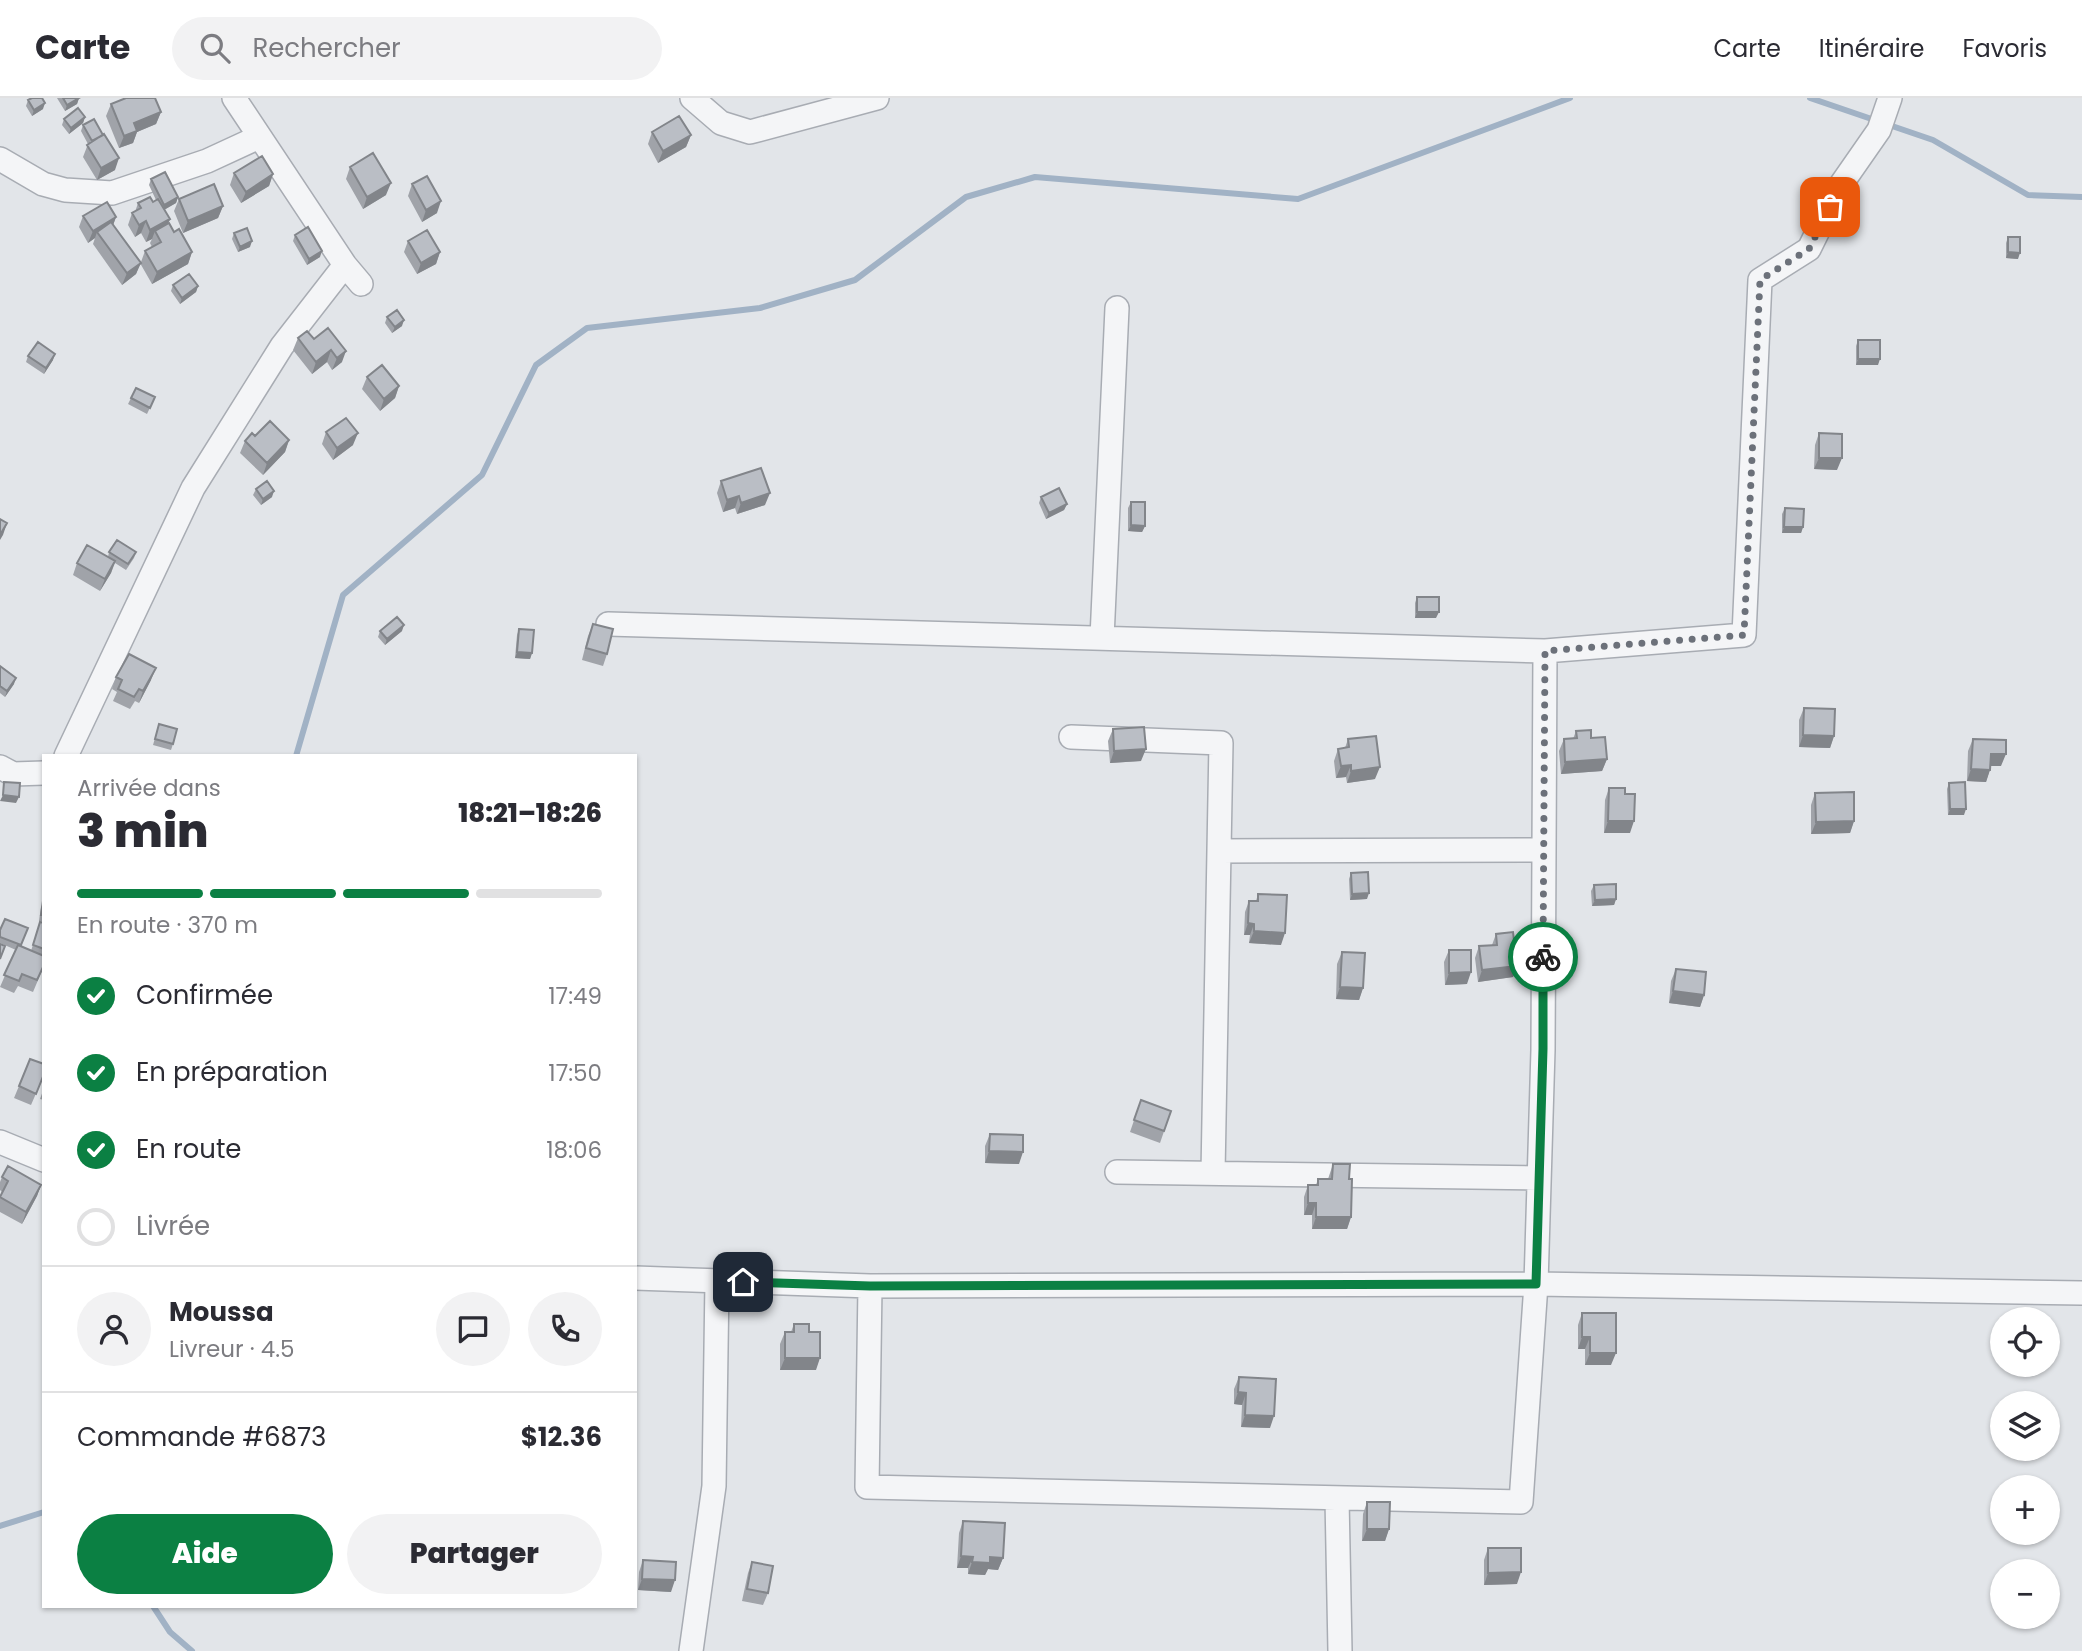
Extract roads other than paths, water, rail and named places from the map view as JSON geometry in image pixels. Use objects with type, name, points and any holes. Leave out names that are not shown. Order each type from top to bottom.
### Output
[{"type":"street","points":[[234,98],[345,265],[361,284]]},
{"type":"street","points":[[692,98],[721,122],[750,132],[877,98]]},
{"type":"street","points":[[608,624],[1545,651],[1744,635],[1760,280],[1809,249],[1840,186],[1879,130],[1890,98]]},
{"type":"street","points":[[0,159],[43,184],[65,190],[112,193],[207,161],[259,137]]},
{"type":"street","points":[[67,754],[193,488],[282,346],[345,265]]},
{"type":"street","points":[[1102,638],[1116,308]]},
{"type":"street","points":[[870,1286],[867,1487],[1521,1502],[1536,1284],[1543,1049],[1545,651]]},
{"type":"street","points":[[1071,737],[1221,743],[1213,1173]]},
{"type":"street","points":[[6,779],[42,773]]},
{"type":"street","points":[[1219,850],[1544,850]]},
{"type":"street","points":[[0,1142],[42,1159]]},
{"type":"street","points":[[1117,1172],[1539,1178]]},
{"type":"street","points":[[637,1278],[870,1286],[1536,1284],[2082,1293]]},
{"type":"street","points":[[691,1651],[714,1486],[717,1281]]},
{"type":"street","points":[[1337,1498],[1340,1651]]},
{"type":"waterway","points":[[297,754],[343,595],[482,475],[536,365],[587,328],[760,308],[855,280],[966,197],[1035,177],[1298,199],[1570,98]]},
{"type":"waterway","points":[[1810,98],[1933,140],[2028,195],[2082,197]]},
{"type":"waterway","points":[[0,1526],[42,1513]]},
{"type":"waterway","points":[[154,1608],[170,1632],[192,1651]]}]
